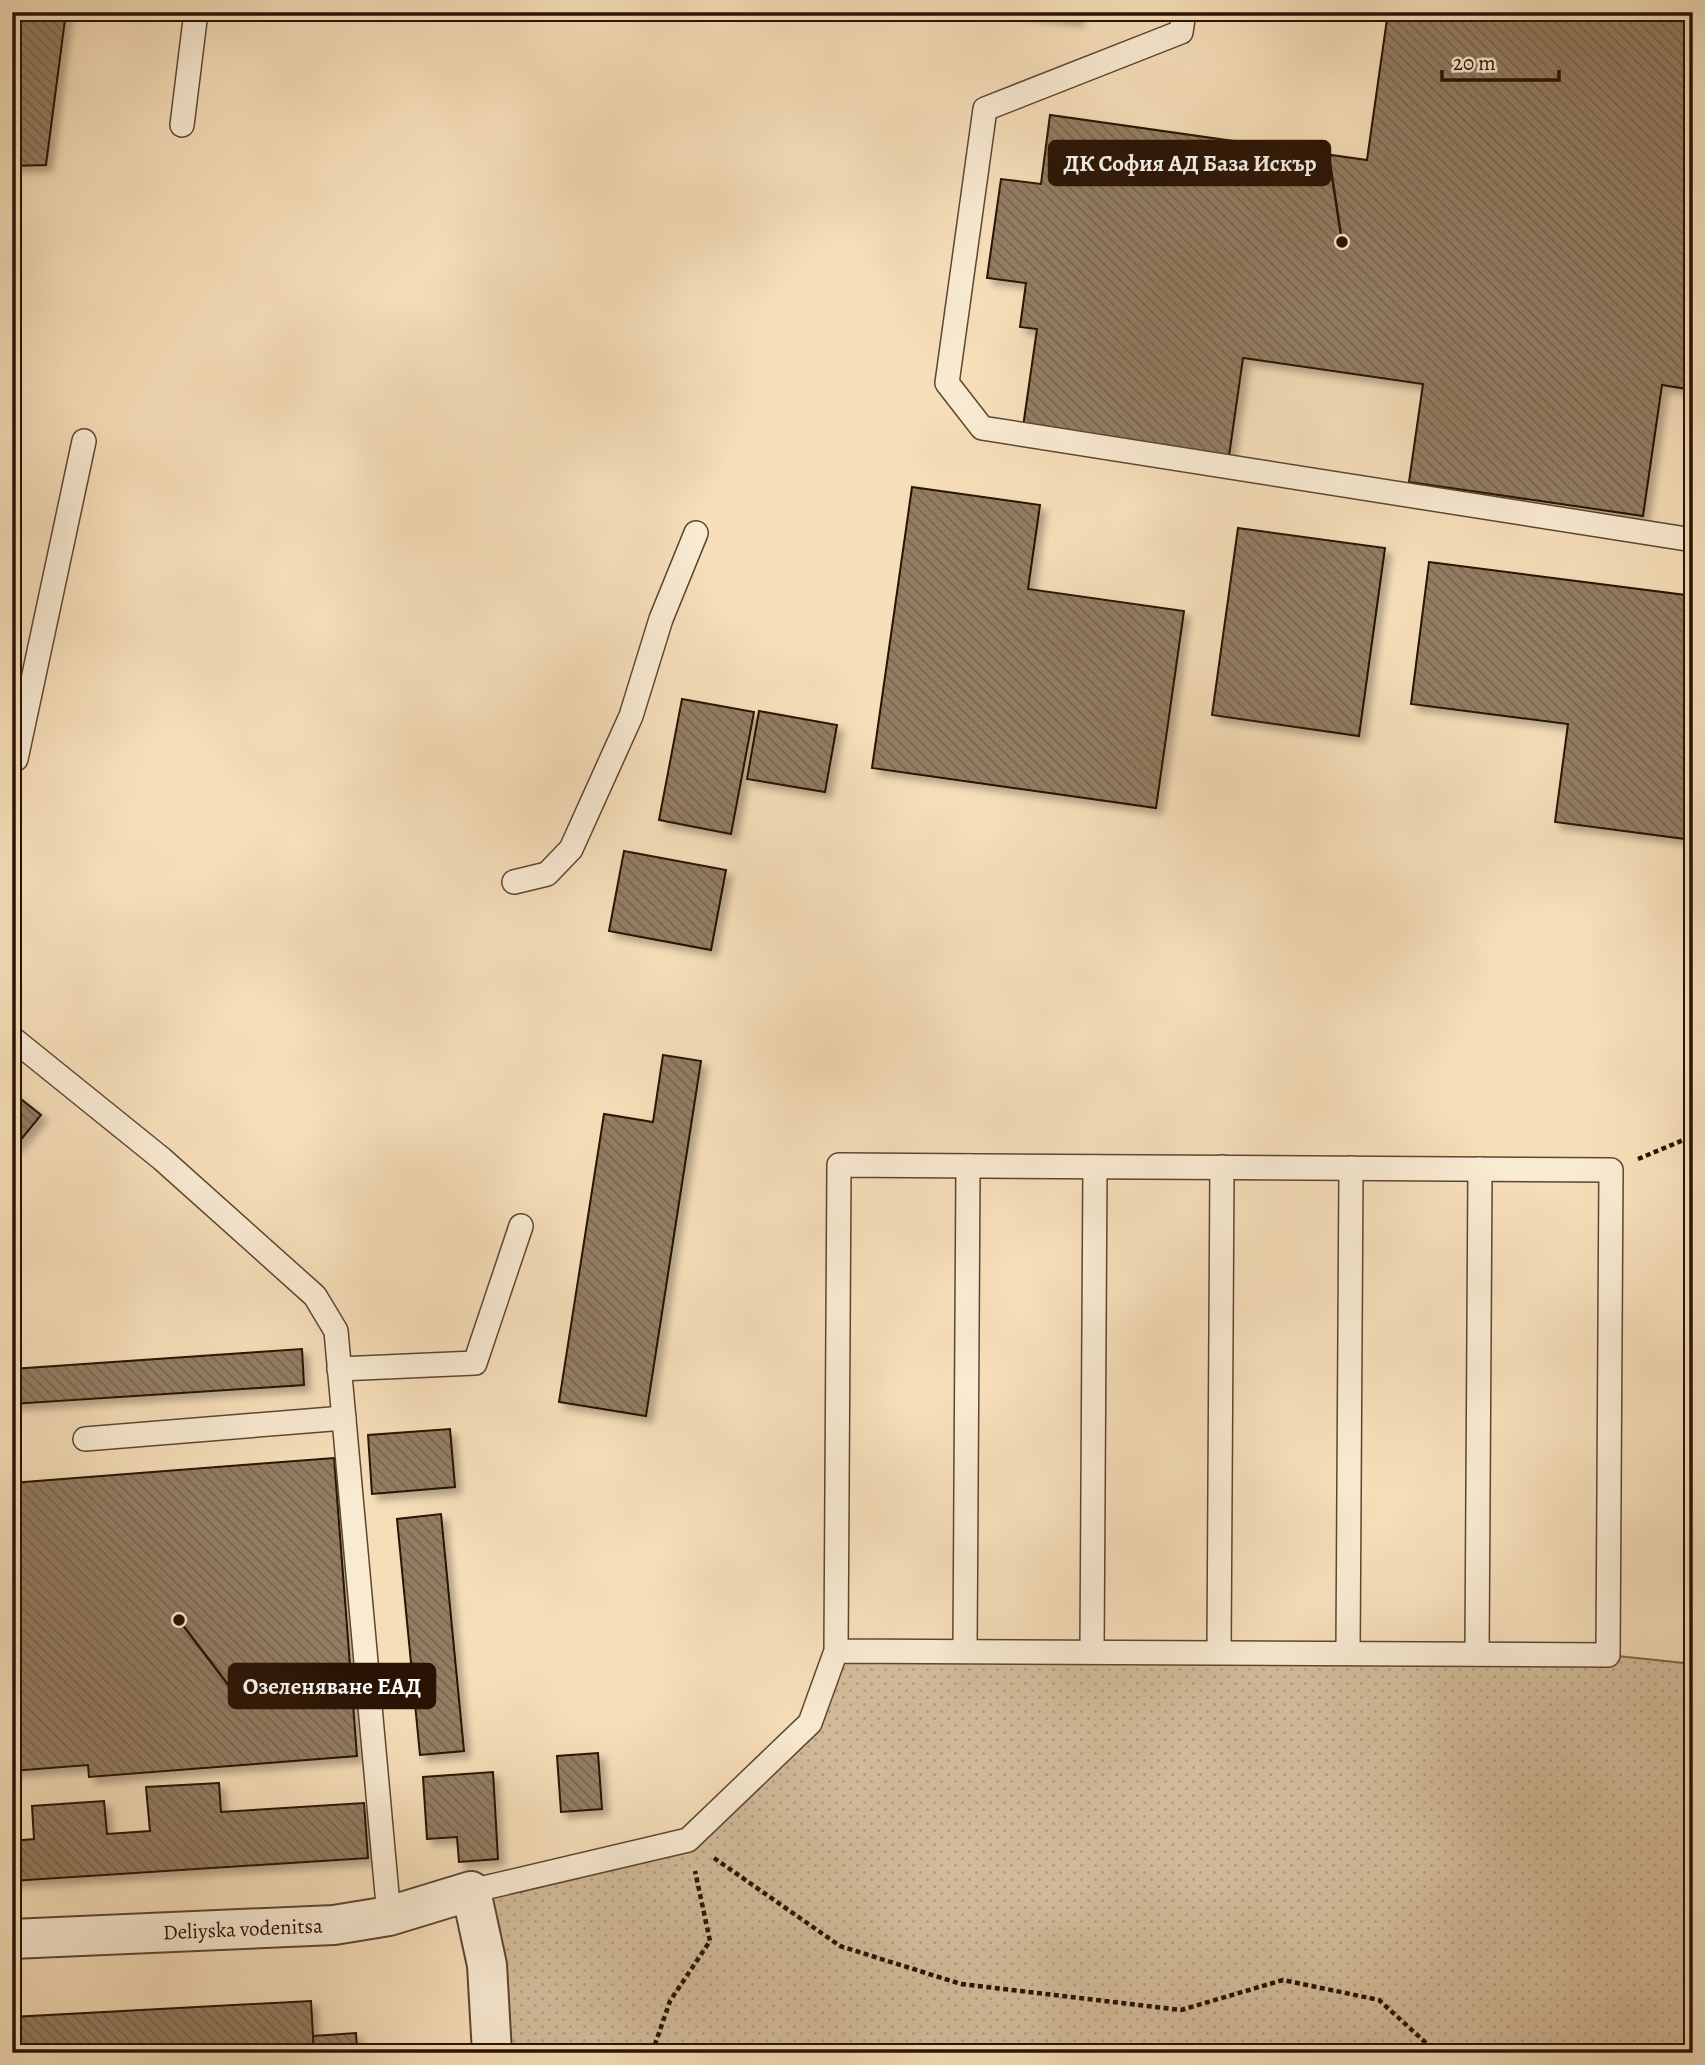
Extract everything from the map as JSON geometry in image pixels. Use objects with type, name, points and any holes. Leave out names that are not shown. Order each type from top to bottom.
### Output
[{"type":"street","name":"Deliyska vodenitsa","points":[[12,1939],[334,1925],[389,1916],[471,1891]]},
{"type":"street","points":[[471,1891],[487,1965],[492,2053]]},
{"type":"lane","points":[[182,125],[195,12]]},
{"type":"lane","points":[[1184,12],[1181,32],[985,108],[947,383],[982,428],[1693,540]]},
{"type":"lane","points":[[16,759],[84,442]]},
{"type":"lane","points":[[514,882],[547,874],[572,849],[631,716],[661,619],[696,533]]},
{"type":"lane","points":[[12,1038],[162,1159],[315,1296],[336,1331],[389,1916]]},
{"type":"lane","points":[[471,1891],[688,1840],[810,1723],[836,1651],[839,1165],[1611,1170],[1608,1655],[836,1651]]},
{"type":"lane","points":[[965,1651],[968,1166]]},
{"type":"lane","points":[[1092,1652],[1095,1167]]},
{"type":"lane","points":[[1219,1652],[1222,1167]]},
{"type":"lane","points":[[1348,1653],[1351,1168]]},
{"type":"lane","points":[[1477,1654],[1480,1169]]},
{"type":"lane","points":[[339,1369],[475,1363],[521,1226]]},
{"type":"lane","points":[[85,1439],[344,1418]]},
{"type":"path","points":[[1611,1170],[1693,1136]]},
{"type":"path","points":[[652,2053],[670,2001],[710,1941],[688,1840]]},
{"type":"path","points":[[688,1840],[840,1946],[961,1984],[1181,2010],[1283,1980],[1379,2000],[1437,2053]]},
{"type":"shaded area","points":[[836,1651],[1608,1655],[1693,1664],[1693,2053],[492,2053],[471,1891],[688,1840],[810,1723]]},
{"type":"building","points":[[12,12],[66,12],[46,165],[12,166]]},
{"type":"building","points":[[1016,12],[1078,12],[1077,20]]},
{"type":"building","points":[[1388,12],[1693,12],[1693,390],[1662,385],[1643,516],[1409,482],[1423,384],[1243,358],[1229,456],[1023,427],[1037,329],[1020,327],[1026,283],[987,278],[1001,179],[1041,184],[1050,115],[1367,160]]},
{"type":"building","points":[[912,487],[1040,505],[1028,589],[1184,611],[1156,808],[872,768]]},
{"type":"building","points":[[1238,528],[1385,548],[1359,736],[1212,715]]},
{"type":"building","points":[[1429,562],[1693,596],[1693,840],[1555,822],[1568,724],[1411,704]]},
{"type":"building","points":[[682,699],[754,712],[731,834],[659,820]]},
{"type":"building","points":[[759,711],[837,725],[825,792],[747,779]]},
{"type":"building","points":[[624,851],[726,870],[711,950],[609,931]]},
{"type":"building","points":[[663,1055],[701,1061],[646,1416],[559,1402],[604,1114],[653,1122]]},
{"type":"building","points":[[12,1092],[41,1115],[15,1147],[12,1145]]},
{"type":"building","points":[[302,1349],[304,1385],[12,1404],[12,1369]]},
{"type":"building","points":[[450,1429],[455,1487],[372,1494],[368,1435]]},
{"type":"building","points":[[334,1458],[357,1756],[89,1777],[88,1765],[12,1771],[12,1483]]},
{"type":"building","points":[[441,1514],[464,1751],[420,1755],[397,1519]]},
{"type":"building","points":[[598,1753],[602,1809],[561,1812],[557,1756]]},
{"type":"building","points":[[493,1772],[498,1859],[459,1862],[457,1837],[427,1839],[423,1777]]},
{"type":"building","points":[[219,1783],[221,1812],[364,1803],[368,1858],[12,1881],[12,1841],[34,1839],[32,1806],[104,1801],[107,1834],[150,1831],[146,1787]]},
{"type":"building","points":[[311,2001],[314,2053],[12,2053],[12,2017]]},
{"type":"building","points":[[356,2033],[357,2049],[396,2047],[396,2053],[314,2053],[313,2036]]},
{"type":"place","name":"ДК София АД База Искър","points":[[1342,242]]},
{"type":"place","name":"Озеленяване ЕАД","points":[[179,1620]]}]
